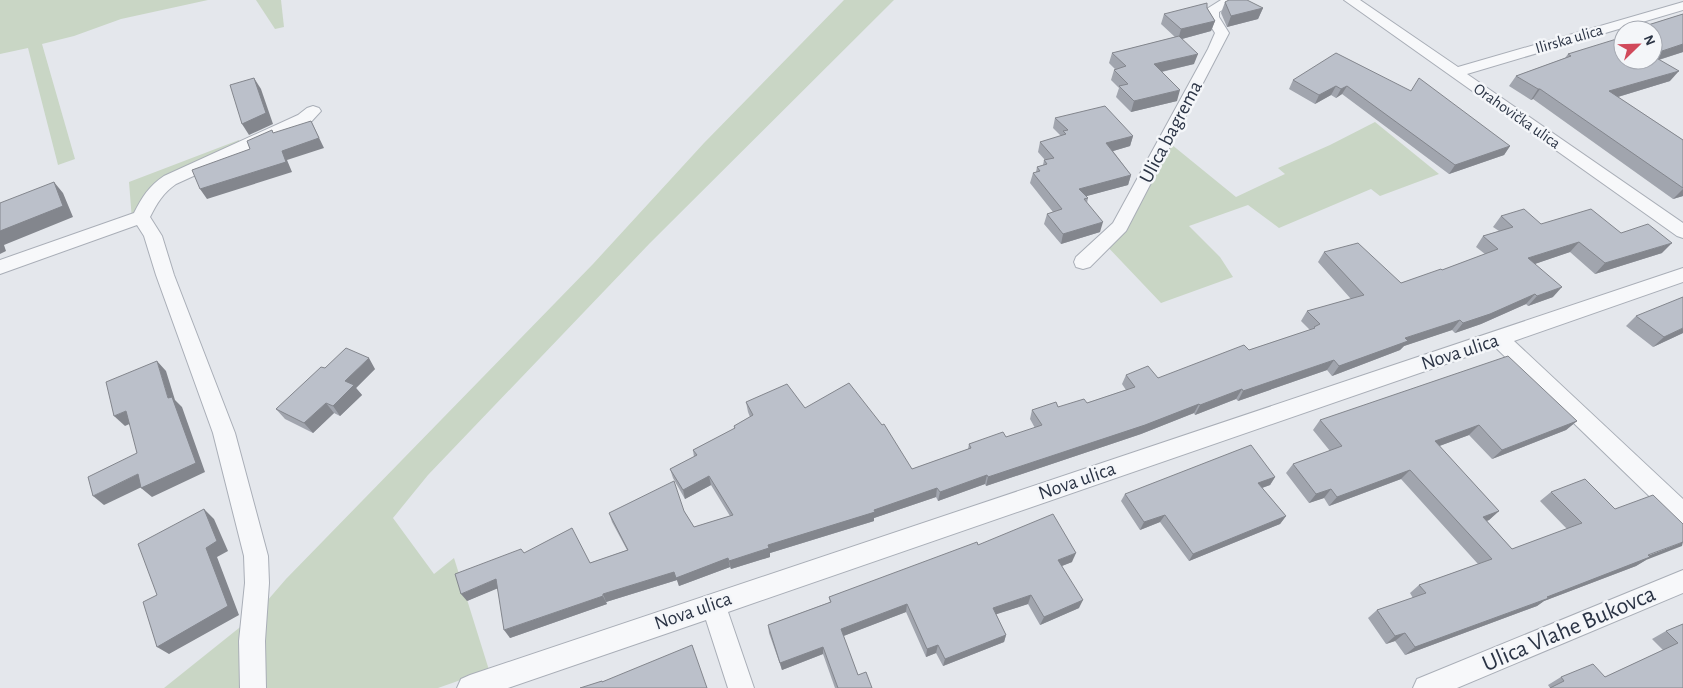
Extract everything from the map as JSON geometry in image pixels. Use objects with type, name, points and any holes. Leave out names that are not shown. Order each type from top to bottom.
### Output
[{"type":"street","name":"Ulica bagrema","points":[[1083,262],[1120,227],[1215,49],[1222,32],[1212,17],[1212,10],[1232,0]]},
{"type":"street","name":"Orahovička ulica","points":[[1351,0],[1683,232]]},
{"type":"street","name":"Ilirska ulica","points":[[1455,73],[1683,6]]},
{"type":"street","points":[[0,267],[141,217],[151,197],[160,186],[304,119],[313,111]]},
{"type":"street","points":[[141,217],[153,236],[165,275],[224,433],[256,556],[257,583],[252,641],[253,688]]},
{"type":"street","name":"Nova ulica","points":[[470,688],[1683,275]]},
{"type":"street","points":[[1499,339],[1683,514]]},
{"type":"street","name":"Ulica Vlahe Bukovca","points":[[1426,688],[1683,581]]},
{"type":"street","points":[[713,604],[740,688]]},
{"type":"green space","points":[[0,0],[208,0],[121,19],[74,36],[42,44],[75,159],[58,165],[28,48],[0,54]]},
{"type":"green space","points":[[256,0],[281,0],[284,27],[275,29]]},
{"type":"green space","points":[[844,0],[894,0],[650,243],[428,475],[393,518],[434,574],[454,558],[489,670],[438,688],[164,688],[254,616],[286,579],[593,264],[704,143]]},
{"type":"green space","points":[[1375,122],[1439,174],[1380,196],[1371,189],[1279,228],[1248,205],[1189,226],[1220,257],[1233,277],[1161,303],[1104,243],[1166,140],[1236,197],[1285,174],[1278,168]]},
{"type":"green space","points":[[239,140],[242,147],[170,180],[132,220],[129,182]]},
{"type":"building","points":[[1229,0],[1247,0],[1263,8],[1231,16],[1225,2]]},
{"type":"building","points":[[1207,3],[1207,8],[1215,21],[1181,29],[1164,14]]},
{"type":"building","points":[[1683,14],[1683,44],[1663,51],[1663,20]]},
{"type":"building","points":[[1179,36],[1198,54],[1154,64],[1180,90],[1134,101],[1119,86],[1128,84],[1114,70],[1126,66],[1112,53]]},
{"type":"building","points":[[1613,40],[1613,70],[1663,70],[1663,62],[1679,71],[1609,91],[1683,140],[1683,188],[1540,89],[1516,76],[1571,56],[1568,54]]},
{"type":"building","points":[[1336,53],[1411,91],[1419,78],[1510,146],[1455,165],[1347,86],[1341,89],[1336,86],[1319,95],[1293,80]]},
{"type":"building","points":[[254,78],[266,113],[242,124],[230,85]]},
{"type":"building","points":[[1105,106],[1133,136],[1106,143],[1131,175],[1079,189],[1088,198],[1084,199],[1103,222],[1063,234],[1047,214],[1062,209],[1033,173],[1040,171],[1037,167],[1047,164],[1044,160],[1054,158],[1040,142],[1066,134],[1063,131],[1068,130],[1055,118]]},
{"type":"building","points":[[311,121],[319,138],[282,151],[286,162],[200,189],[192,170],[250,149],[247,141],[272,130],[273,133]]},
{"type":"building","points":[[54,182],[63,206],[0,231],[0,203]]},
{"type":"building","points":[[1524,209],[1541,224],[1591,209],[1621,233],[1648,224],[1672,243],[1605,263],[1579,242],[1528,258],[1562,287],[1537,296],[1535,294],[1490,314],[1463,323],[1460,320],[1405,338],[1408,341],[1339,366],[1334,360],[1243,391],[1242,389],[1145,425],[988,477],[987,475],[940,492],[937,488],[874,510],[875,512],[768,545],[769,548],[729,561],[728,558],[676,578],[674,572],[603,594],[603,596],[504,630],[496,579],[461,594],[455,574],[521,549],[524,553],[572,528],[590,563],[628,550],[609,513],[674,481],[684,511],[694,527],[733,515],[709,476],[683,490],[670,469],[697,455],[693,450],[735,428],[734,426],[753,415],[746,402],[787,384],[805,408],[849,383],[882,425],[884,424],[912,469],[971,448],[969,444],[1003,432],[1006,437],[1042,425],[1032,410],[1056,402],[1058,407],[1084,399],[1087,403],[1135,387],[1126,375],[1148,366],[1158,378],[1244,345],[1249,350],[1315,328],[1320,324],[1307,311],[1364,295],[1324,252],[1358,243],[1401,283],[1498,249],[1483,236],[1513,227],[1501,216]]},
{"type":"building","points":[[1683,297],[1683,328],[1664,337],[1636,316]]},
{"type":"building","points":[[346,348],[369,358],[345,381],[354,385],[333,406],[326,403],[304,423],[276,409],[321,367],[325,368]]},
{"type":"building","points":[[1508,356],[1577,421],[1502,450],[1479,425],[1435,441],[1499,511],[1483,517],[1512,549],[1582,523],[1551,492],[1585,479],[1615,509],[1653,495],[1683,524],[1683,542],[1648,555],[1650,557],[1547,597],[1549,598],[1415,647],[1405,633],[1395,636],[1377,610],[1426,593],[1419,585],[1492,559],[1410,470],[1337,497],[1331,489],[1316,494],[1293,464],[1342,446],[1320,420]]},
{"type":"building","points":[[157,361],[168,398],[172,397],[196,463],[141,488],[138,474],[93,496],[88,477],[137,453],[126,411],[114,416],[106,382]]},
{"type":"building","points":[[1251,445],[1275,477],[1258,483],[1286,516],[1193,554],[1165,515],[1144,522],[1125,494]]},
{"type":"building","points":[[204,509],[217,541],[206,548],[228,606],[157,647],[143,602],[157,595],[138,544]]},
{"type":"building","points":[[1053,514],[1076,553],[1058,560],[1083,600],[1044,617],[1031,595],[993,608],[1006,635],[945,659],[938,645],[927,649],[907,604],[841,629],[858,675],[866,672],[872,688],[838,688],[823,647],[780,663],[768,625],[831,602],[829,597],[977,542],[978,545]]},
{"type":"building","points":[[1683,624],[1683,688],[1550,688],[1564,681],[1561,677],[1593,664],[1605,677],[1678,643],[1666,631]]},
{"type":"building","points":[[692,645],[707,688],[580,688],[602,682]]}]
